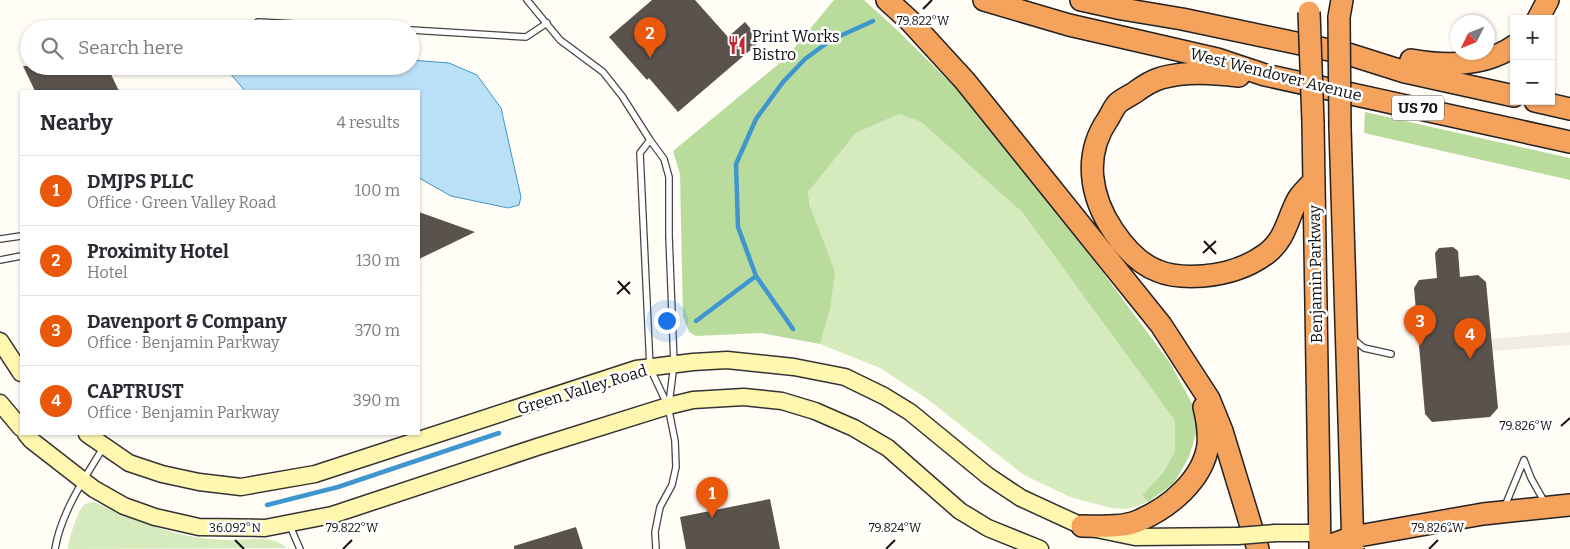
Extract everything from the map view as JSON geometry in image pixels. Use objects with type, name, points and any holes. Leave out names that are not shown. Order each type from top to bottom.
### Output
[{"type":"highway","points":[[886,0],[910,21],[965,81],[1160,325],[1209,399],[1222,431],[1258,549]]},
{"type":"highway","name":"West Wendover Avenue","points":[[984,0],[1069,25],[1217,59],[1265,74],[1570,142]]},
{"type":"highway","name":"West Wendover Avenue","points":[[1081,0],[1122,10],[1182,18],[1348,54],[1405,72],[1510,95]]},
{"type":"highway","points":[[1139,0],[1182,18]]},
{"type":"highway","points":[[1540,15],[1548,0]]},
{"type":"highway","name":"Benjamin Parkway","points":[[1308,6],[1313,123],[1318,545]]},
{"type":"highway","name":"Benjamin Parkway","points":[[1340,9],[1340,128],[1353,543]]},
{"type":"highway","points":[[1348,54],[1384,56],[1453,65],[1495,56],[1510,48]]},
{"type":"highway","points":[[1265,74],[1249,76],[1208,72],[1188,73],[1159,79],[1144,86],[1118,104],[1101,129],[1093,152],[1093,187],[1098,205],[1123,245],[1142,262],[1159,272],[1186,277],[1210,275],[1237,270],[1267,253],[1282,238],[1299,198],[1313,182]]},
{"type":"highway","points":[[1552,105],[1570,109]]},
{"type":"highway","points":[[1082,526],[1112,526],[1137,521],[1162,508],[1174,499],[1198,472],[1204,460],[1208,444],[1208,428],[1204,403],[1184,361]]},
{"type":"highway","name":"Green Valley Road","points":[[1318,545],[1353,543],[1502,512],[1570,505]]},
{"type":"main road","points":[[0,341],[20,371]]},
{"type":"main road","name":"Green Valley Road","points":[[88,435],[129,463],[162,474],[199,482],[241,487],[315,474],[636,369],[727,360],[794,367],[845,377],[884,396],[910,412],[988,476],[1021,498],[1082,526],[1135,537],[1238,536],[1275,533],[1318,545]]},
{"type":"main road","points":[[27,435],[83,481],[124,506],[156,517],[199,527],[265,528],[332,515],[546,444],[668,406],[693,400],[744,397],[782,401],[815,411],[854,428],[888,448],[960,511],[988,528],[1040,549]]},
{"type":"main road","points":[[5,412],[20,427]]},
{"type":"lane","points":[[527,0],[560,40],[603,72],[622,96],[664,160],[668,177],[674,364],[668,406]]},
{"type":"lane","points":[[420,31],[526,37],[547,23]]},
{"type":"lane","points":[[650,140],[640,153],[650,368],[668,406],[675,441],[676,467],[672,485],[660,507],[655,532],[656,549]]},
{"type":"lane","points":[[0,239],[20,236]]},
{"type":"lane","points":[[0,260],[20,256]]},
{"type":"lane","points":[[1347,334],[1364,348],[1391,354]]},
{"type":"lane","points":[[55,549],[58,531],[83,481],[104,446]]},
{"type":"lane","points":[[1502,512],[1524,460],[1531,478],[1547,507]]},
{"type":"lane","points":[[289,524],[300,549]]},
{"type":"green space","points":[[834,0],[864,0],[959,91],[1064,220],[1170,363],[1194,407],[1197,430],[1189,457],[1174,483],[1148,502],[1142,495],[1163,473],[1175,451],[1175,421],[1022,212],[921,122],[899,114],[856,133],[808,192],[810,206],[835,272],[830,310],[820,344],[761,333],[696,336],[689,332],[683,316],[680,174],[673,151],[786,58]]},
{"type":"green space","points":[[1365,112],[1570,158],[1570,180],[1364,133]]},
{"type":"green space","points":[[899,114],[921,122],[1022,212],[1175,421],[1175,451],[1163,473],[1142,495],[1148,502],[1127,509],[1111,508],[1070,497],[1024,475],[926,398],[880,368],[820,344],[830,310],[808,192],[856,133]]},
{"type":"green space","points":[[94,502],[158,528],[189,536],[225,540],[266,539],[281,543],[287,548],[68,549],[73,527],[83,506]]},
{"type":"shaded area","points":[[1570,332],[1570,345],[1492,351],[1491,339]]},
{"type":"water","points":[[420,61],[449,63],[477,75],[501,108],[521,197],[519,205],[508,208],[451,196],[420,179],[420,90],[244,90],[232,75],[420,75]]},
{"type":"building","points":[[652,0],[695,0],[728,37],[745,22],[761,41],[678,112],[649,78],[647,80],[609,37]]},
{"type":"building","points":[[27,75],[111,75],[119,90],[35,90]]},
{"type":"building","points":[[420,212],[475,232],[420,259]]},
{"type":"building","points":[[1453,247],[1458,251],[1460,277],[1478,275],[1486,282],[1498,408],[1490,417],[1432,422],[1425,414],[1414,288],[1419,280],[1437,278],[1435,253],[1439,248]]},
{"type":"building","points":[[770,499],[780,549],[686,549],[680,517]]},
{"type":"building","points":[[576,527],[583,549],[514,549],[514,546]]},
{"type":"waterway","points":[[793,329],[756,276],[738,227],[736,164],[756,119],[783,82],[805,59],[831,40],[873,21]]},
{"type":"waterway","points":[[696,321],[756,276]]},
{"type":"waterway","points":[[267,505],[338,487],[499,433]]},
{"type":"place","name":"Print Works Bistro","points":[[737,45]]},
{"type":"place","name":"Proximity Hotel","points":[[650,58]]},
{"type":"place","name":"Davenport & Company","points":[[1420,346]]},
{"type":"place","name":"CAPTRUST","points":[[1470,359]]},
{"type":"place","name":"DMJPS PLLC","points":[[712,518]]}]
